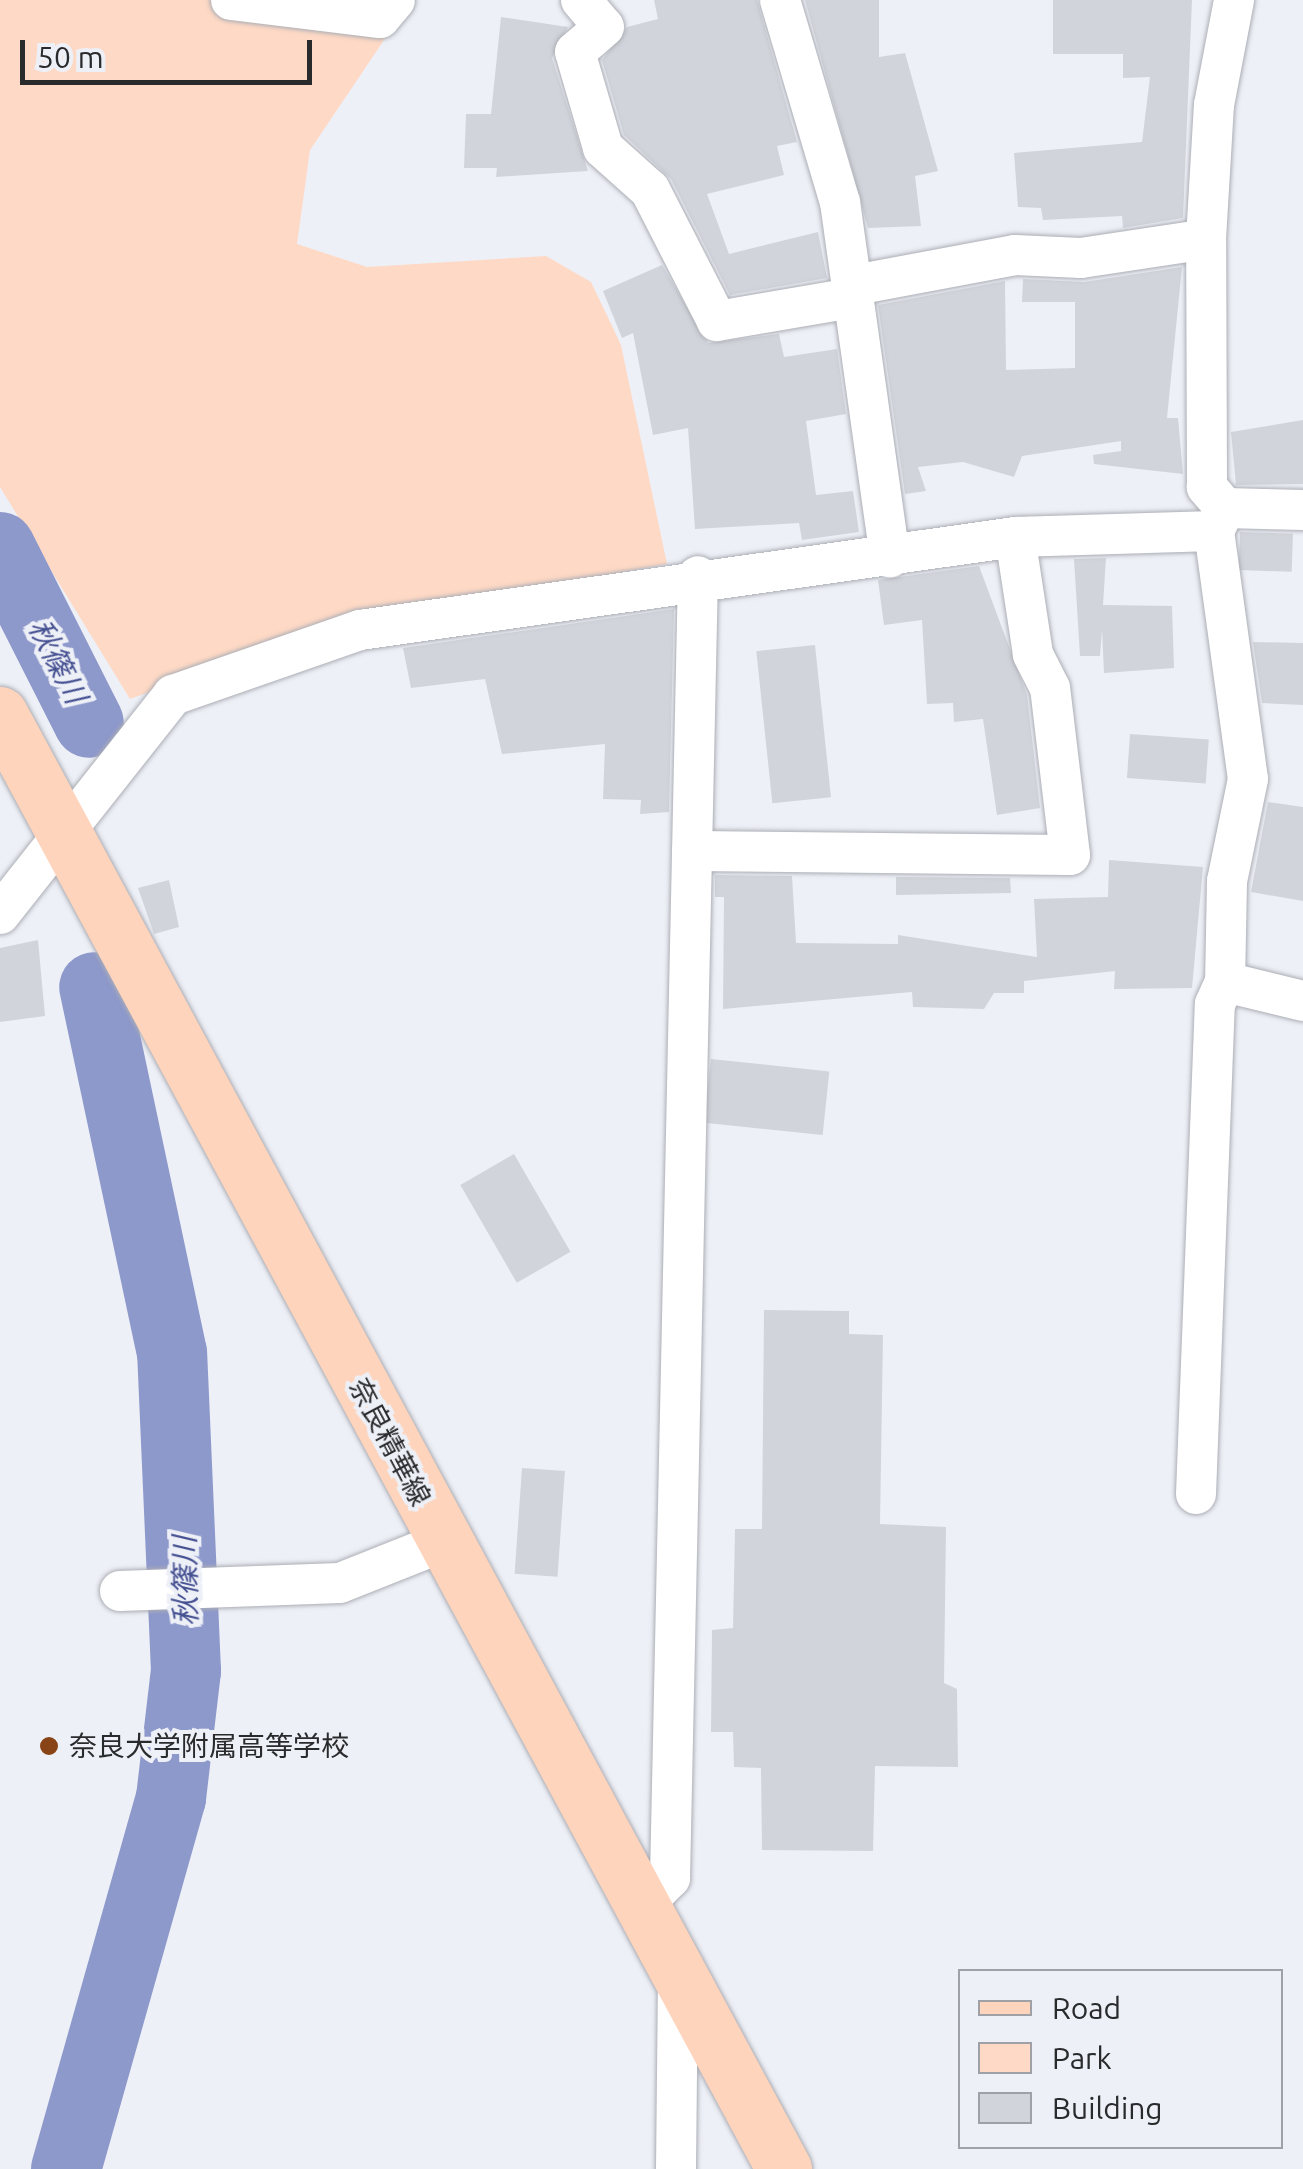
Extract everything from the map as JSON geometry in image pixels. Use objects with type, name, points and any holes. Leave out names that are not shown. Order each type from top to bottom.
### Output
[{"type":"main road","name":"奈良精華線","points":[[0,714],[784,2169]]},
{"type":"street","points":[[231,0],[380,18],[395,0]]},
{"type":"street","points":[[582,0],[604,27],[576,52],[603,148],[650,190],[716,321],[1016,255],[1081,258],[1206,240]]},
{"type":"street","points":[[780,0],[853,292],[890,557]]},
{"type":"street","points":[[1196,1494],[1216,1004],[1224,982],[1227,881],[1248,780],[1219,519],[1208,487],[1206,240],[1214,106],[1234,0]]},
{"type":"street","points":[[0,914],[37,875],[62,828],[173,695],[360,630],[698,576],[890,557],[1016,537],[1303,510]]},
{"type":"street","points":[[692,851],[1070,855],[1050,688],[1033,654],[1016,537]]},
{"type":"street","points":[[641,1907],[670,1878],[698,576]]},
{"type":"street","points":[[1224,982],[1303,1002]]},
{"type":"street","points":[[133,1590],[340,1583],[443,1542]]},
{"type":"street","points":[[676,2169],[678,1970]]},
{"type":"green space","points":[[0,0],[411,0],[310,150],[297,244],[367,267],[546,256],[591,282],[621,345],[667,564],[345,621],[130,699],[0,487]]},
{"type":"building","points":[[654,0],[757,0],[797,142],[777,146],[784,175],[707,194],[729,254],[818,232],[827,278],[730,295],[671,179],[624,135],[602,60],[627,27],[658,19]]},
{"type":"building","points":[[805,0],[879,0],[879,57],[905,53],[938,171],[915,176],[921,226],[868,228]]},
{"type":"building","points":[[1053,0],[1192,0],[1183,218],[1123,228],[1122,216],[1043,220],[1041,208],[1018,207],[1014,153],[1142,142],[1150,77],[1123,78],[1123,54],[1053,54]]},
{"type":"building","points":[[501,17],[568,27],[552,58],[588,171],[496,177],[497,168],[464,168],[466,114],[491,114]]},
{"type":"building","points":[[662,265],[708,343],[779,334],[784,357],[837,349],[846,414],[806,421],[816,495],[853,491],[859,532],[802,540],[799,523],[695,529],[688,428],[653,435],[633,333],[622,338],[603,291]]},
{"type":"building","points":[[1182,267],[1167,418],[1178,418],[1183,474],[1094,464],[1093,455],[1121,451],[1121,441],[1022,456],[1014,477],[963,462],[918,467],[926,491],[905,494],[878,305],[1005,281],[1006,370],[1075,368],[1075,302],[1022,302],[1023,279],[1084,282]]},
{"type":"building","points":[[1303,420],[1303,484],[1236,485],[1231,432]]},
{"type":"building","points":[[1240,532],[1293,534],[1292,572],[1239,570]]},
{"type":"building","points":[[1106,558],[1103,605],[1172,606],[1174,668],[1104,673],[1102,630],[1100,656],[1080,656],[1074,559]]},
{"type":"building","points":[[979,566],[1027,695],[1040,808],[997,815],[983,719],[954,722],[953,703],[927,704],[922,620],[884,625],[878,580]]},
{"type":"building","points":[[674,609],[669,812],[640,814],[641,800],[603,799],[605,744],[502,754],[485,679],[411,688],[403,648]]},
{"type":"building","points":[[1253,642],[1303,643],[1303,705],[1262,703]]},
{"type":"building","points":[[815,645],[831,797],[772,803],[756,651]]},
{"type":"building","points":[[1130,734],[1209,740],[1206,783],[1127,778]]},
{"type":"building","points":[[1268,802],[1303,807],[1303,901],[1251,892]]},
{"type":"building","points":[[1109,860],[1203,867],[1192,988],[1114,989],[1115,971],[1024,981],[1024,993],[994,993],[984,1009],[913,1007],[912,992],[723,1009],[724,897],[715,897],[715,875],[792,876],[796,943],[898,944],[898,935],[1037,957],[1034,899],[1108,897]]},
{"type":"building","points":[[896,877],[1010,878],[1011,893],[896,895]]},
{"type":"building","points":[[169,880],[179,927],[154,934],[138,888]]},
{"type":"building","points":[[38,940],[45,1016],[0,1022],[0,948]]},
{"type":"building","points":[[711,1059],[829,1071],[823,1135],[704,1123]]},
{"type":"building","points":[[514,1154],[570,1252],[517,1283],[460,1185]]},
{"type":"building","points":[[764,1310],[849,1311],[849,1334],[883,1335],[880,1524],[946,1527],[944,1683],[957,1689],[958,1767],[875,1766],[873,1851],[762,1850],[761,1768],[734,1767],[733,1732],[711,1732],[712,1630],[733,1628],[735,1529],[762,1529]]},
{"type":"building","points":[[522,1468],[565,1471],[558,1577],[515,1574]]},
{"type":"waterway","name":"秋篠川","points":[[0,547],[89,723]]},
{"type":"waterway","name":"秋篠川","points":[[66,2169],[171,1798],[186,1671],[172,1353],[94,987]]},
{"type":"place","name":"奈良大学附属高等学校","points":[[49,1746]]}]
